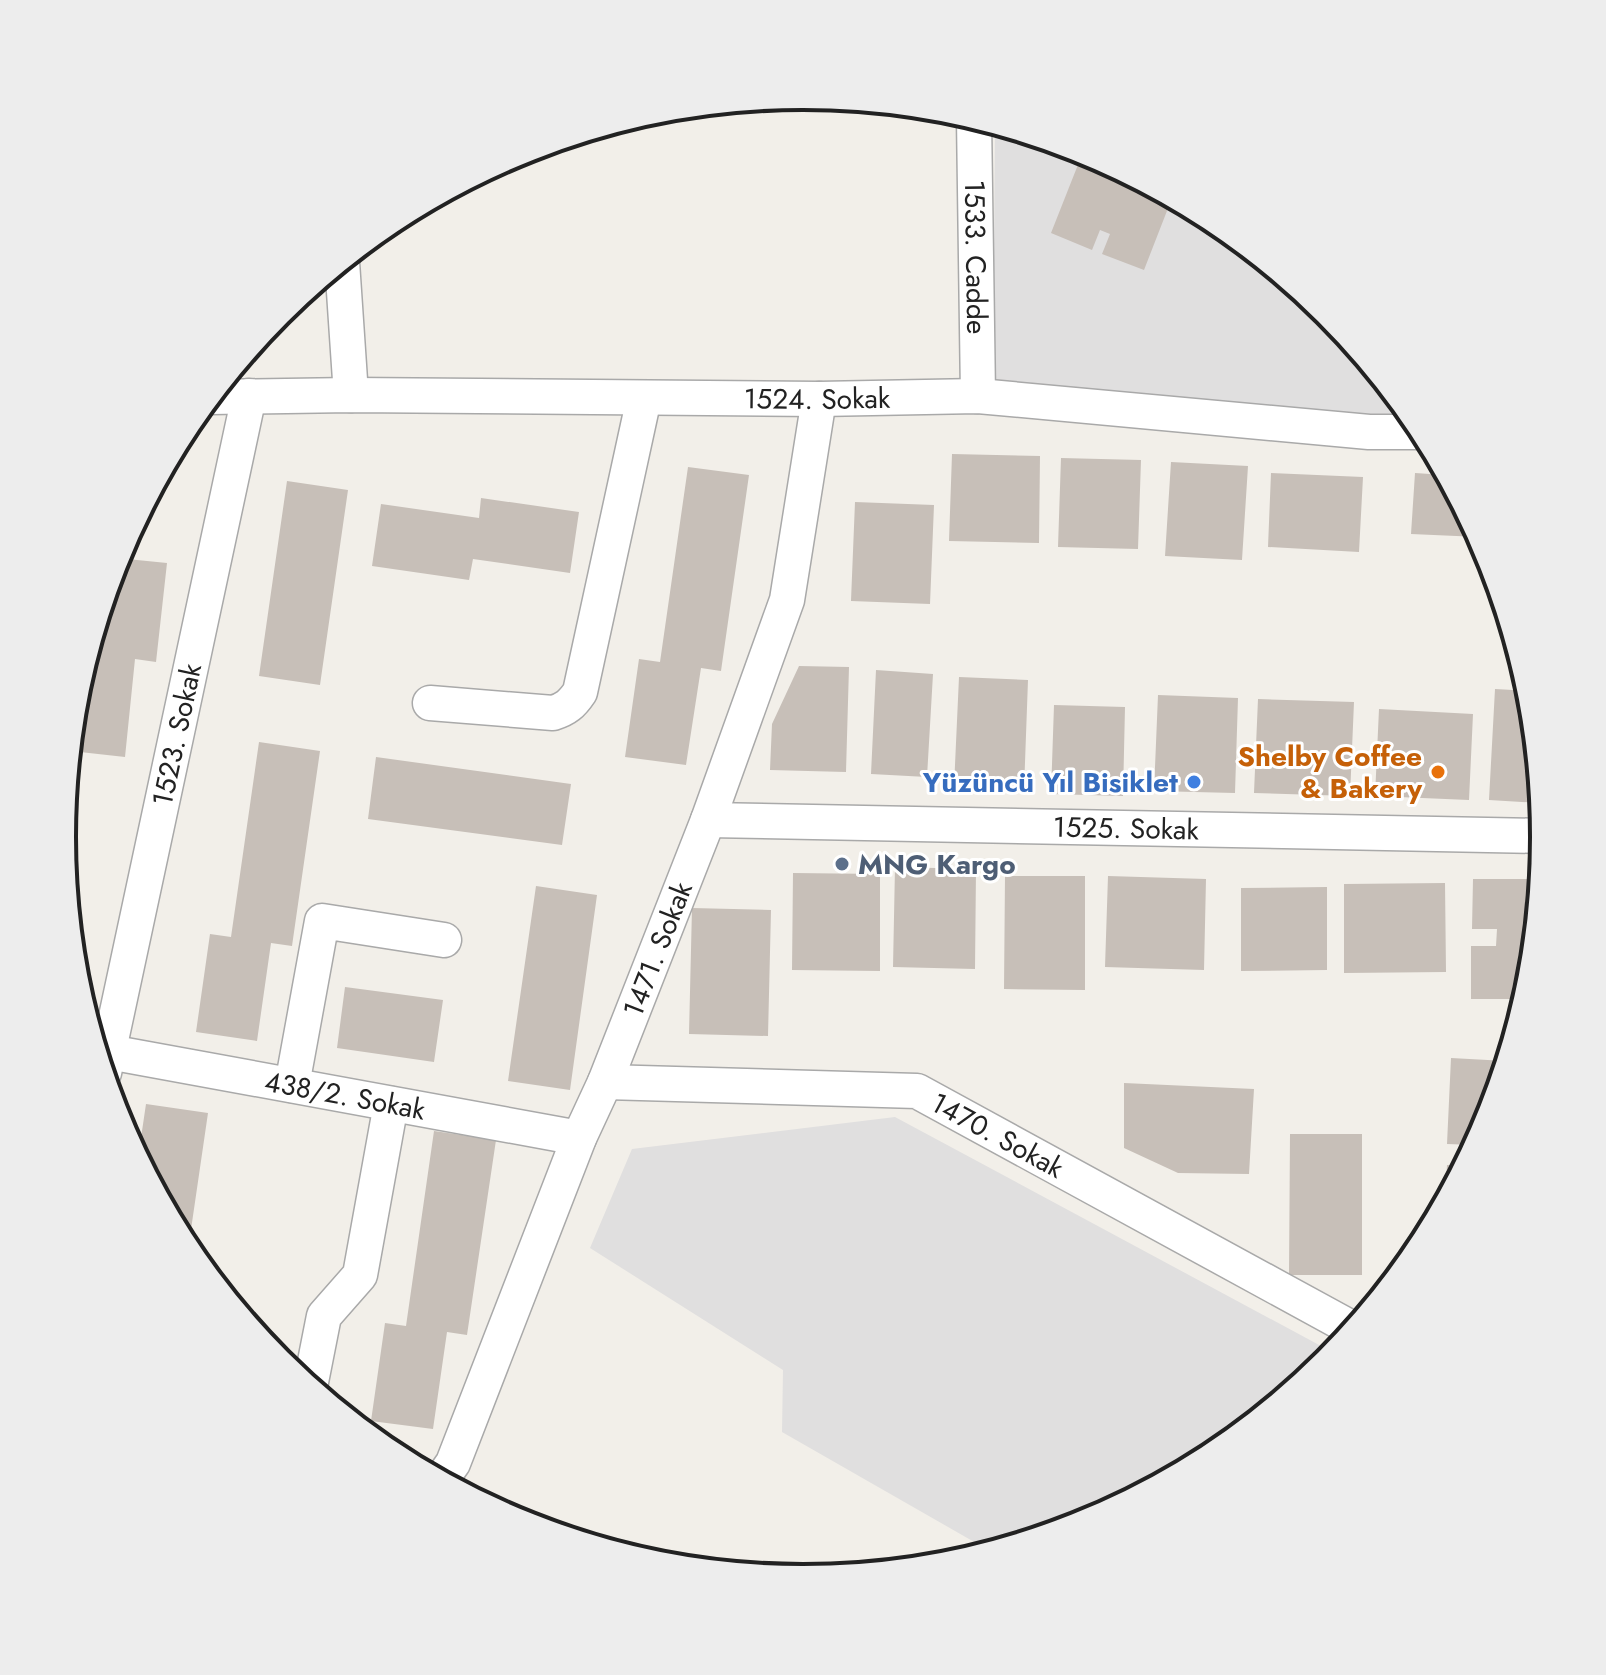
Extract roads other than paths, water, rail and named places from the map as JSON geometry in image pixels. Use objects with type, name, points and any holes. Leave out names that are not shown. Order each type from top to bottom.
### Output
[{"type":"street","name":"1533. Cadde","points":[[974,131],[978,396]]},
{"type":"street","points":[[343,275],[351,395]]},
{"type":"street","name":"1523. Sokak","points":[[109,1052],[249,396]]},
{"type":"street","name":"1524. Sokak","points":[[225,397],[819,399],[978,396],[1369,432],[1406,432]]},
{"type":"street","points":[[430,703],[553,713],[574,702],[580,692],[644,398]]},
{"type":"street","name":"1471. Sokak","points":[[447,1471],[708,820],[787,600],[819,399]]},
{"type":"street","name":"1525. Sokak","points":[[708,820],[1530,836]]},
{"type":"street","points":[[292,1085],[322,921],[444,940]]},
{"type":"street","name":"438/2. Sokak","points":[[113,1064],[292,1085],[579,1138]]},
{"type":"street","name":"1470. Sokak","points":[[605,1082],[917,1091],[1344,1324]]},
{"type":"street","points":[[313,1374],[324,1316],[360,1275],[391,1104]]},
{"type":"place","name":"Shelby Coffee & Bakery","points":[[1438,772]]},
{"type":"place","name":"Yüzüncü Yıl Bisiklet","points":[[1194,782]]},
{"type":"place","name":"MNG Kargo","points":[[842,864]]}]
